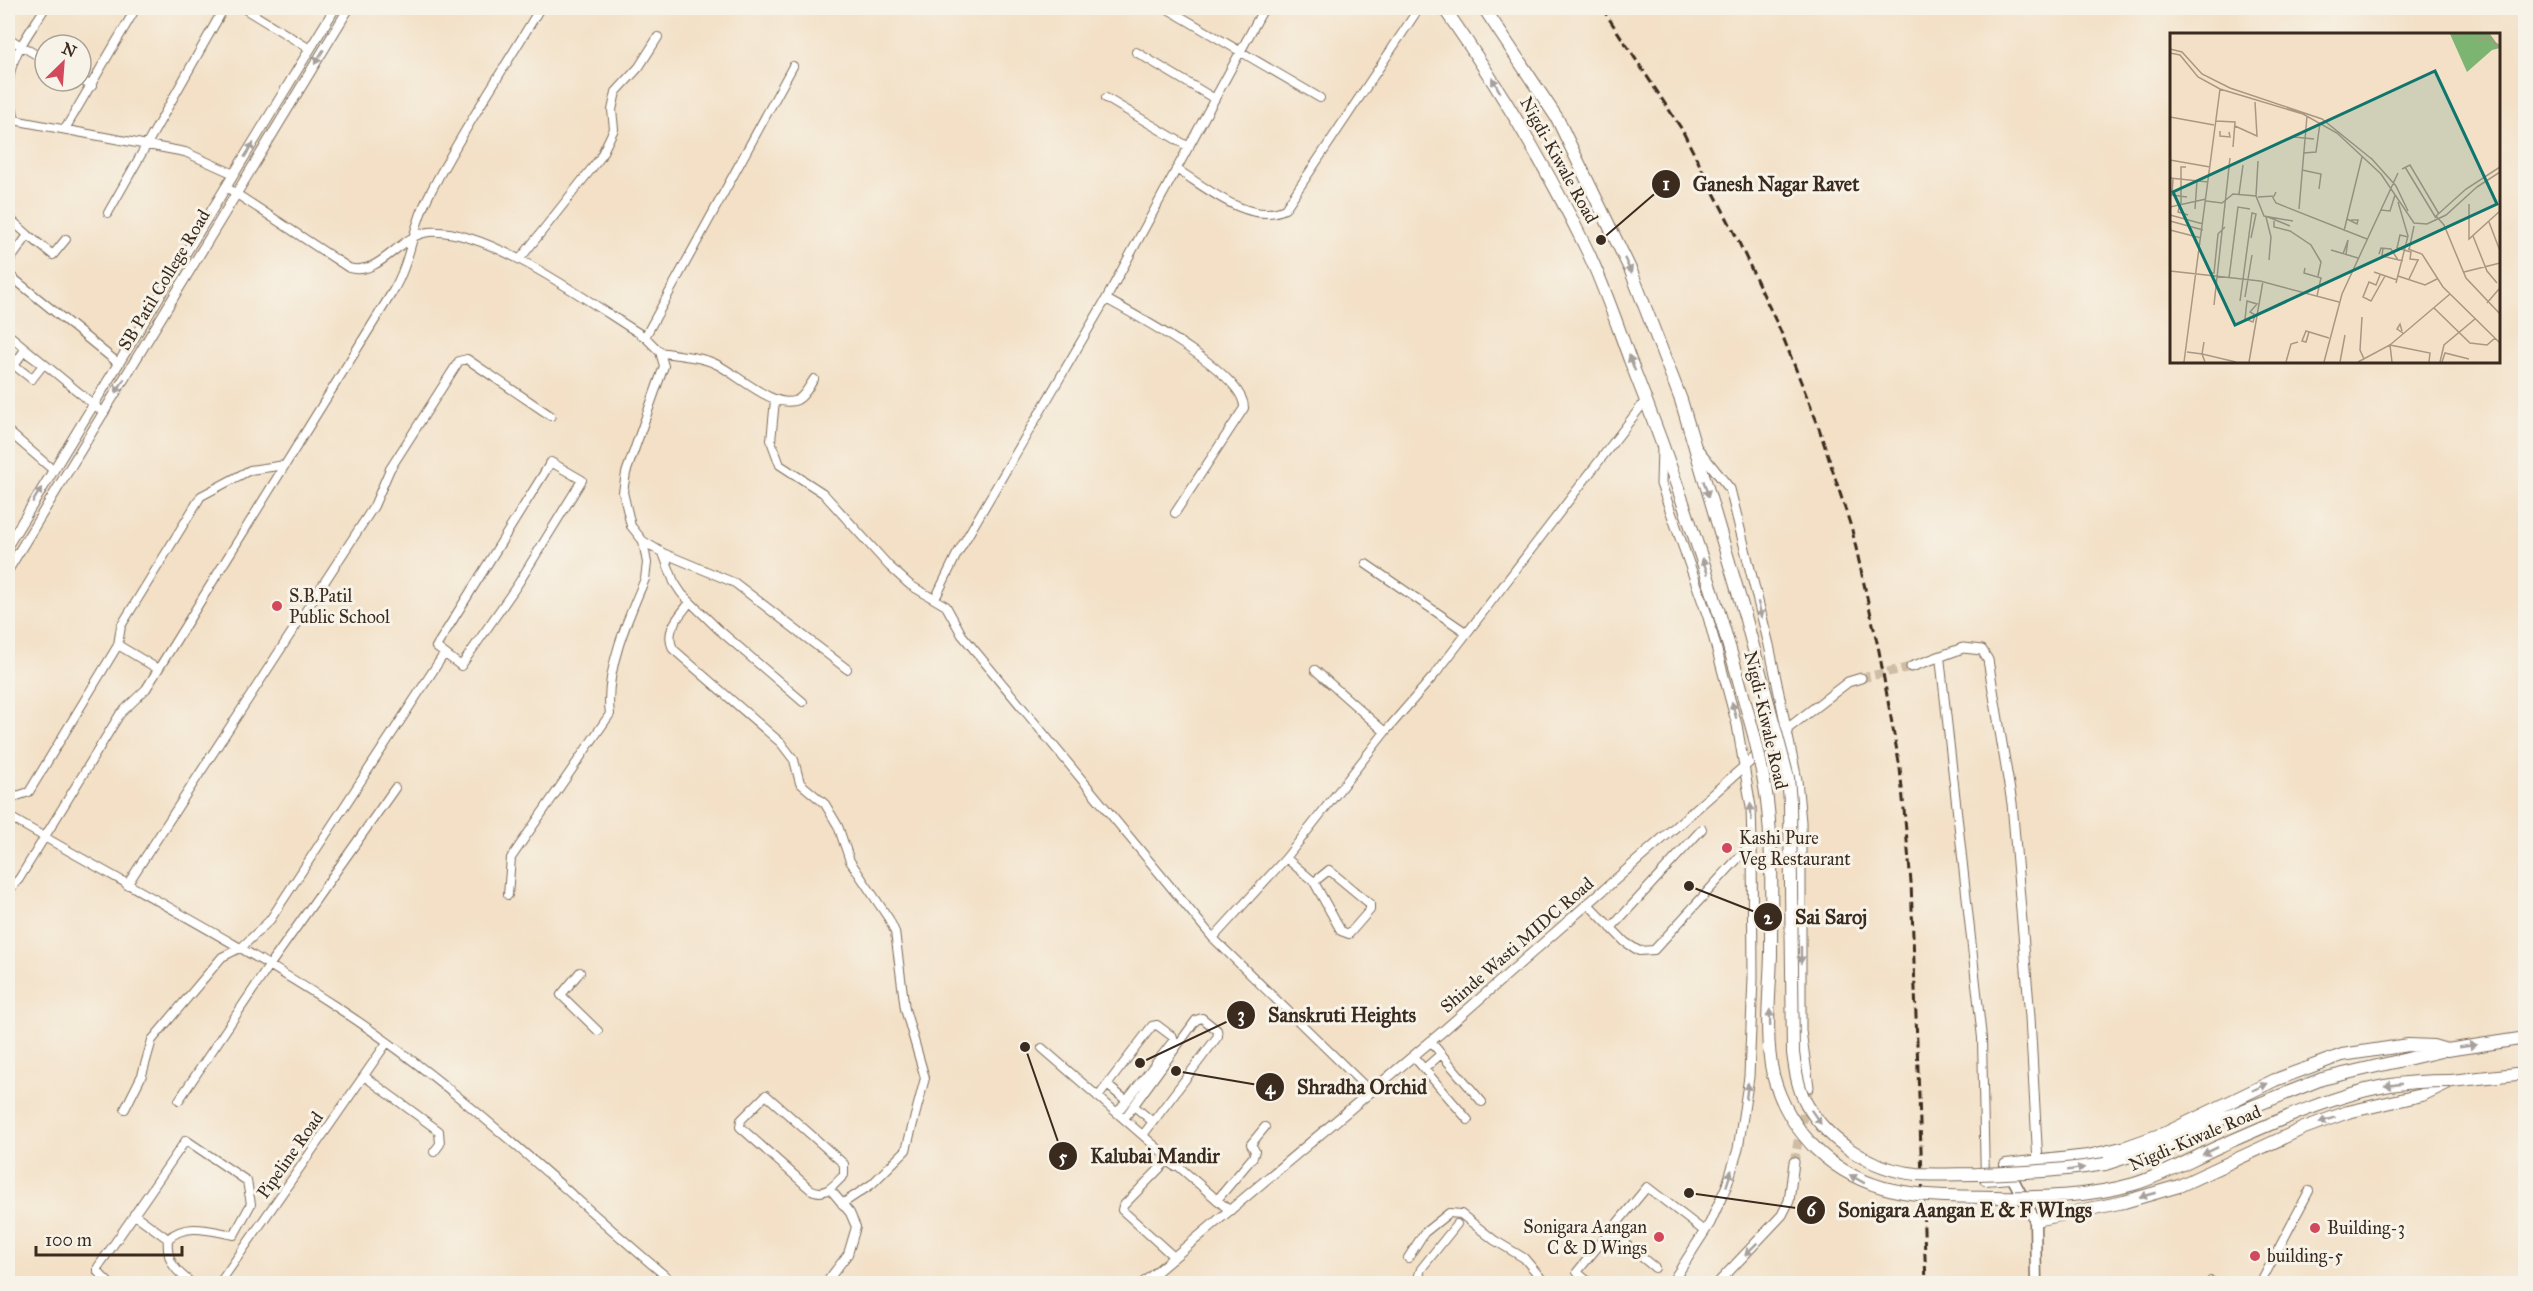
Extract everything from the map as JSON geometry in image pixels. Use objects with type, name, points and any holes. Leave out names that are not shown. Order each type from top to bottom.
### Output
[{"type":"main road","name":"Nigdi-Kiwale Road","points":[[1444,8],[1492,78],[1527,135],[1586,248],[1662,440],[1724,621],[1754,735],[1767,800],[1770,867],[1769,1017],[1773,1073],[1785,1110],[1806,1140],[1833,1164],[1865,1184],[1902,1193],[2024,1198],[2093,1192],[2133,1184],[2168,1171],[2220,1146],[2335,1100],[2397,1084],[2526,1073]]},
{"type":"main road","name":"Nigdi-Kiwale Road","points":[[1484,8],[1557,118],[1631,271],[1681,400],[1745,616],[1789,786],[1792,1030],[1797,1080],[1804,1099],[1820,1123],[1837,1141],[1865,1158],[1892,1169],[1916,1174],[2058,1172],[2105,1164],[2167,1144],[2219,1120],[2322,1079],[2447,1050]]},
{"type":"main road","points":[[2036,1284],[2035,1220],[2006,1165],[2088,1156],[2168,1132],[2275,1080],[2342,1055],[2408,1045],[2433,1046],[2447,1050],[2526,1038]]},
{"type":"main road","points":[[2035,1220],[2124,1202],[2179,1186],[2304,1128],[2348,1112],[2422,1095],[2451,1081]]},
{"type":"street","points":[[45,8],[9,74],[11,120],[147,143],[185,152],[234,174]]},
{"type":"street","points":[[93,84],[136,8]]},
{"type":"street","points":[[108,213],[225,8]]},
{"type":"street","points":[[243,8],[310,49]]},
{"type":"street","name":"SB Patil College Road","points":[[8,545],[334,8]]},
{"type":"street","name":"SB Patil College Road","points":[[8,570],[349,8]]},
{"type":"street","points":[[8,891],[19,879],[120,714],[146,689],[400,279],[407,264],[411,239],[437,180],[540,8]]},
{"type":"street","points":[[1166,8],[1320,98]]},
{"type":"street","points":[[935,599],[956,556],[1106,299],[1264,8]]},
{"type":"street","points":[[1176,169],[1238,206],[1268,213],[1285,209],[1419,8]]},
{"type":"street","points":[[520,259],[600,158],[614,129],[612,110],[616,92],[647,58],[658,37]]},
{"type":"street","points":[[8,38],[33,53]]},
{"type":"street","points":[[1136,52],[1215,99]]},
{"type":"street","points":[[645,338],[793,66]]},
{"type":"street","points":[[65,129],[88,93]]},
{"type":"street","points":[[1106,98],[1189,147]]},
{"type":"street","points":[[226,187],[349,268],[358,271],[374,266],[411,239],[431,232],[445,234],[486,244],[520,259],[645,338],[660,352],[718,365],[774,400],[796,401],[803,396],[814,379]]},
{"type":"street","points":[[8,218],[53,255],[66,239]]},
{"type":"street","points":[[8,263],[28,235]]},
{"type":"street","points":[[8,274],[118,363]]},
{"type":"street","points":[[1106,299],[1169,334],[1226,377],[1244,401],[1244,408],[1175,513]]},
{"type":"street","points":[[8,334],[104,413]]},
{"type":"street","points":[[660,352],[664,366],[661,381],[632,453],[623,492],[631,526],[643,541],[663,553],[735,582],[847,669]]},
{"type":"street","points":[[127,885],[368,516],[380,495],[390,469],[459,361],[467,359],[551,416]]},
{"type":"street","points":[[1213,938],[1286,858],[1385,732],[1467,633],[1646,399]]},
{"type":"street","points":[[774,400],[771,441],[780,465],[823,494],[889,566],[910,585],[946,606],[962,635],[1213,938],[1371,1092]]},
{"type":"street","points":[[8,431],[52,470]]},
{"type":"street","points":[[1662,440],[1661,484],[1708,617],[1737,725],[1751,807],[1752,843],[1753,978],[1749,1077],[1738,1149],[1727,1185],[1704,1231],[1671,1284]]},
{"type":"street","points":[[1692,443],[1730,489],[1797,780],[1801,822],[1801,1031],[1809,1087]]},
{"type":"street","points":[[552,462],[582,480],[518,584],[460,666],[444,654],[436,647],[552,462]]},
{"type":"street","points":[[8,791],[17,796],[29,792],[118,645],[121,626],[201,496],[250,470],[285,465]]},
{"type":"street","points":[[508,895],[511,858],[610,714],[608,695],[610,676],[645,579],[647,563],[643,541]]},
{"type":"street","points":[[663,553],[674,582],[690,602],[803,702]]},
{"type":"street","points":[[1365,564],[1467,633]]},
{"type":"street","points":[[690,602],[669,633],[673,649],[781,743],[794,760],[800,783],[825,804],[838,826],[850,861],[889,918],[895,932],[905,1009],[925,1078],[921,1101],[906,1150],[872,1184],[842,1204]]},
{"type":"street","points":[[118,645],[158,669]]},
{"type":"street","points":[[1911,667],[1963,648],[1982,650],[1988,660],[2012,803],[2030,1017],[2038,1163]]},
{"type":"street","points":[[125,1109],[142,1075],[152,1040],[222,957],[242,947],[270,920],[444,654]]},
{"type":"street","points":[[1940,657],[1982,1038],[1985,1181],[2012,1179]]},
{"type":"street","points":[[1315,670],[1385,732]]},
{"type":"street","name":"Shinde Wasti MIDC Road","points":[[1142,1284],[1431,1042],[1746,768],[1787,729],[1848,682],[1861,678]]},
{"type":"street","points":[[178,1100],[268,966],[394,788]]},
{"type":"street","points":[[8,816],[127,885],[242,947],[268,966],[341,1010],[469,1107],[675,1284]]},
{"type":"street","points":[[1611,928],[1702,829]]},
{"type":"street","points":[[1589,905],[1611,928],[1639,951],[1654,950],[1752,843]]},
{"type":"street","points":[[1286,858],[1314,882],[1343,933],[1349,934],[1370,910],[1368,902],[1330,871],[1325,870],[1314,882]]},
{"type":"street","points":[[580,972],[561,995],[598,1031]]},
{"type":"street","points":[[1117,1113],[1130,1104],[1196,1020],[1202,1018],[1217,1030],[1218,1036],[1143,1135]]},
{"type":"street","points":[[1098,1097],[1152,1026],[1157,1025],[1173,1037],[1173,1041],[1130,1104],[1124,1119]]},
{"type":"street","points":[[1431,1042],[1482,1102]]},
{"type":"street","name":"Pipeline Road","points":[[219,1284],[386,1044]]},
{"type":"street","points":[[1042,1048],[1228,1212]]},
{"type":"street","points":[[1424,1069],[1441,1054]]},
{"type":"street","points":[[1413,1056],[1468,1120]]},
{"type":"street","points":[[364,1076],[440,1131],[440,1144],[434,1152]]},
{"type":"street","points":[[1107,1085],[1153,1122]]},
{"type":"street","points":[[763,1096],[773,1098],[844,1164],[844,1175],[830,1190],[820,1192],[810,1189],[741,1127],[741,1120],[763,1096]]},
{"type":"street","points":[[1217,1200],[1253,1157],[1255,1151],[1251,1144],[1265,1127]]},
{"type":"street","points":[[110,1284],[98,1272],[98,1267],[186,1140],[229,1166],[247,1181],[251,1204],[234,1235],[187,1228],[177,1231],[168,1239],[167,1253],[172,1267],[193,1284]]},
{"type":"street","points":[[1717,1284],[1782,1215],[1789,1201],[1794,1162]]},
{"type":"street","points":[[1174,1257],[1122,1210],[1165,1163],[1171,1163],[1228,1212]]},
{"type":"street","points":[[1591,1284],[1577,1272],[1647,1187],[1704,1231]]},
{"type":"street","points":[[825,1284],[848,1254],[856,1227],[854,1219],[830,1190]]},
{"type":"street","points":[[2260,1284],[2309,1191]]},
{"type":"street","points":[[1408,1258],[1424,1233],[1449,1213],[1461,1214],[1494,1240],[1524,1258],[1546,1284]]},
{"type":"street","points":[[134,1214],[168,1239]]},
{"type":"street","points":[[1425,1284],[1419,1275],[1421,1269],[1457,1224]]},
{"type":"street","points":[[1610,1231],[1655,1268]]},
{"type":"tunnel","points":[[1861,678],[1911,667]]},
{"type":"tunnel","points":[[1794,1162],[1809,1087]]},
{"type":"railway","points":[[1602,8],[1681,128],[1734,232],[1781,332],[1817,422],[1852,530],[1879,651],[1900,768],[1911,882],[1926,1284]]},
{"type":"place","name":"Ganesh Nagar Ravet","points":[[1601,240]]},
{"type":"place","name":"S.B.Patil Public School","points":[[277,606]]},
{"type":"place","name":"Kashi Pure Veg Restaurant","points":[[1727,848]]},
{"type":"place","name":"Sai Saroj","points":[[1689,886]]},
{"type":"place","name":"Kalubai Mandir","points":[[1025,1047]]},
{"type":"place","name":"Sanskruti Heights","points":[[1140,1063]]},
{"type":"place","name":"Shradha Orchid","points":[[1176,1071]]},
{"type":"place","name":"Sonigara Aangan E & F WIngs","points":[[1689,1193]]},
{"type":"place","name":"Building-3","points":[[2315,1228]]},
{"type":"place","name":"Sonigara Aangan C & D Wings","points":[[1659,1237]]},
{"type":"place","name":"building-5","points":[[2255,1256]]}]
